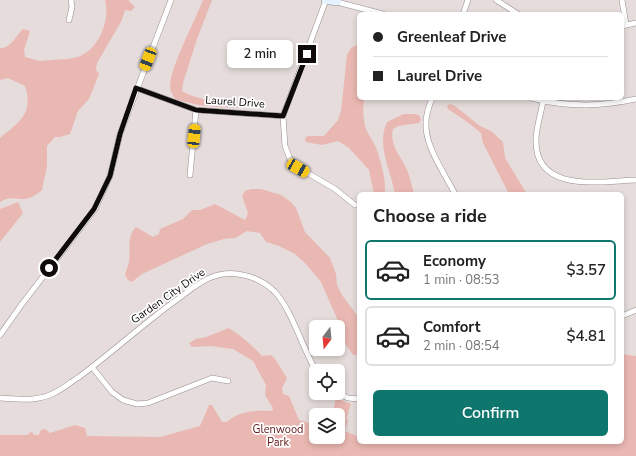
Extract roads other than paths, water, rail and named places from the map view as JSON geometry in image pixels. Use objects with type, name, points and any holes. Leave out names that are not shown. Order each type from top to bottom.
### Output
[{"type":"street","points":[[69,20],[72,6],[71,0]]},
{"type":"street","points":[[0,335],[94,209],[110,176],[120,134],[136,88],[171,0]]},
{"type":"street","points":[[355,205],[335,189],[298,168],[290,159],[285,146],[283,116],[326,0],[337,1],[376,12]]},
{"type":"street","points":[[464,12],[468,0]]},
{"type":"street","points":[[496,0],[515,12]]},
{"type":"street","points":[[622,0],[623,12]]},
{"type":"street","points":[[624,26],[636,23]]},
{"type":"street","name":"Laurel Drive","points":[[136,88],[196,110],[283,116]]},
{"type":"street","points":[[539,100],[568,105],[586,105],[636,99]]},
{"type":"street","points":[[431,100],[425,123],[427,136],[435,156],[454,192]]},
{"type":"street","points":[[543,101],[536,139],[536,153],[549,173],[562,179],[575,182],[636,180]]},
{"type":"street","points":[[190,175],[196,110]]},
{"type":"street","name":"Garden City Drive","points":[[0,398],[33,400],[56,392],[92,367],[156,314],[200,284],[212,277],[236,274],[252,277],[265,283],[274,292],[284,305],[313,364]]},
{"type":"street","points":[[624,315],[636,310]]},
{"type":"street","points":[[92,367],[112,392],[122,400],[137,404],[148,403],[212,378],[228,381]]},
{"type":"street","points":[[345,396],[357,399]]},
{"type":"park label","name":"Glenwood Park","points":[[278,435]]}]
